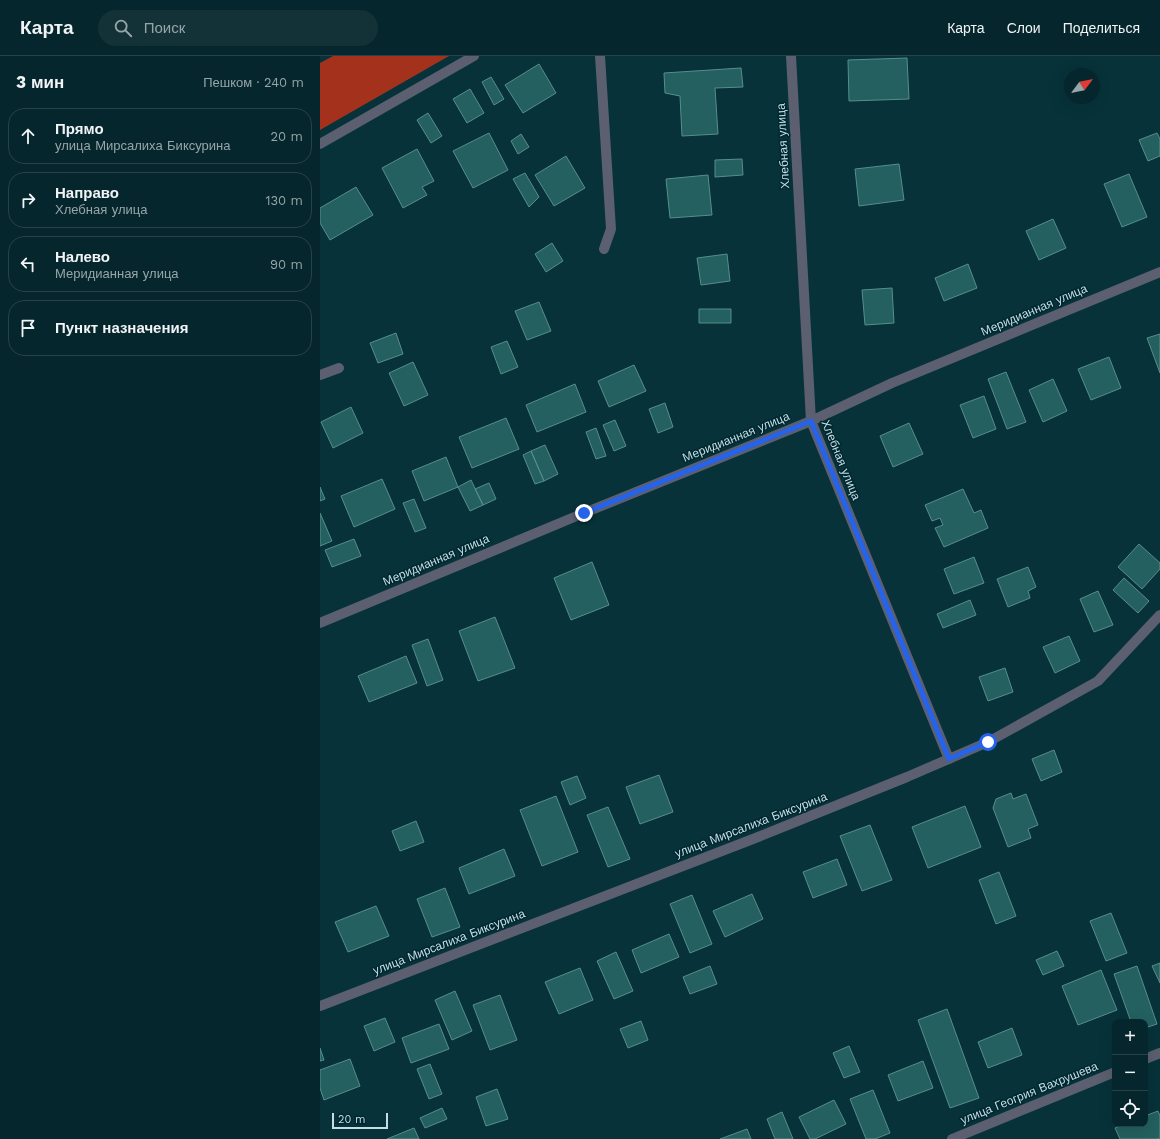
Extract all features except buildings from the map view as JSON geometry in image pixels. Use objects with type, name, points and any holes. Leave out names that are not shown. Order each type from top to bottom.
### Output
[{"type":"street","points":[[320,144],[474,56]]},
{"type":"street","points":[[600,56],[611,229],[604,249]]},
{"type":"street","name":"Хлебная улица","points":[[792,56],[811,421],[949,759]]},
{"type":"street","name":"Меридианная улица","points":[[320,623],[584,513],[811,421],[892,383],[1160,272]]},
{"type":"street","points":[[320,375],[339,368]]},
{"type":"street","name":"улица Мирсалиха Биксурина","points":[[320,1006],[753,840],[988,742],[1098,681],[1160,615]]},
{"type":"street","points":[[1148,1058],[1160,1053]]},
{"type":"street","name":"улица Геогрия Вахрушева","points":[[952,1139],[1112,1073]]},
{"type":"shaded area","points":[[333,56],[449,56],[320,130],[320,63]]},
{"type":"route","points":[[584,513],[811,421],[949,759],[988,742]]}]
